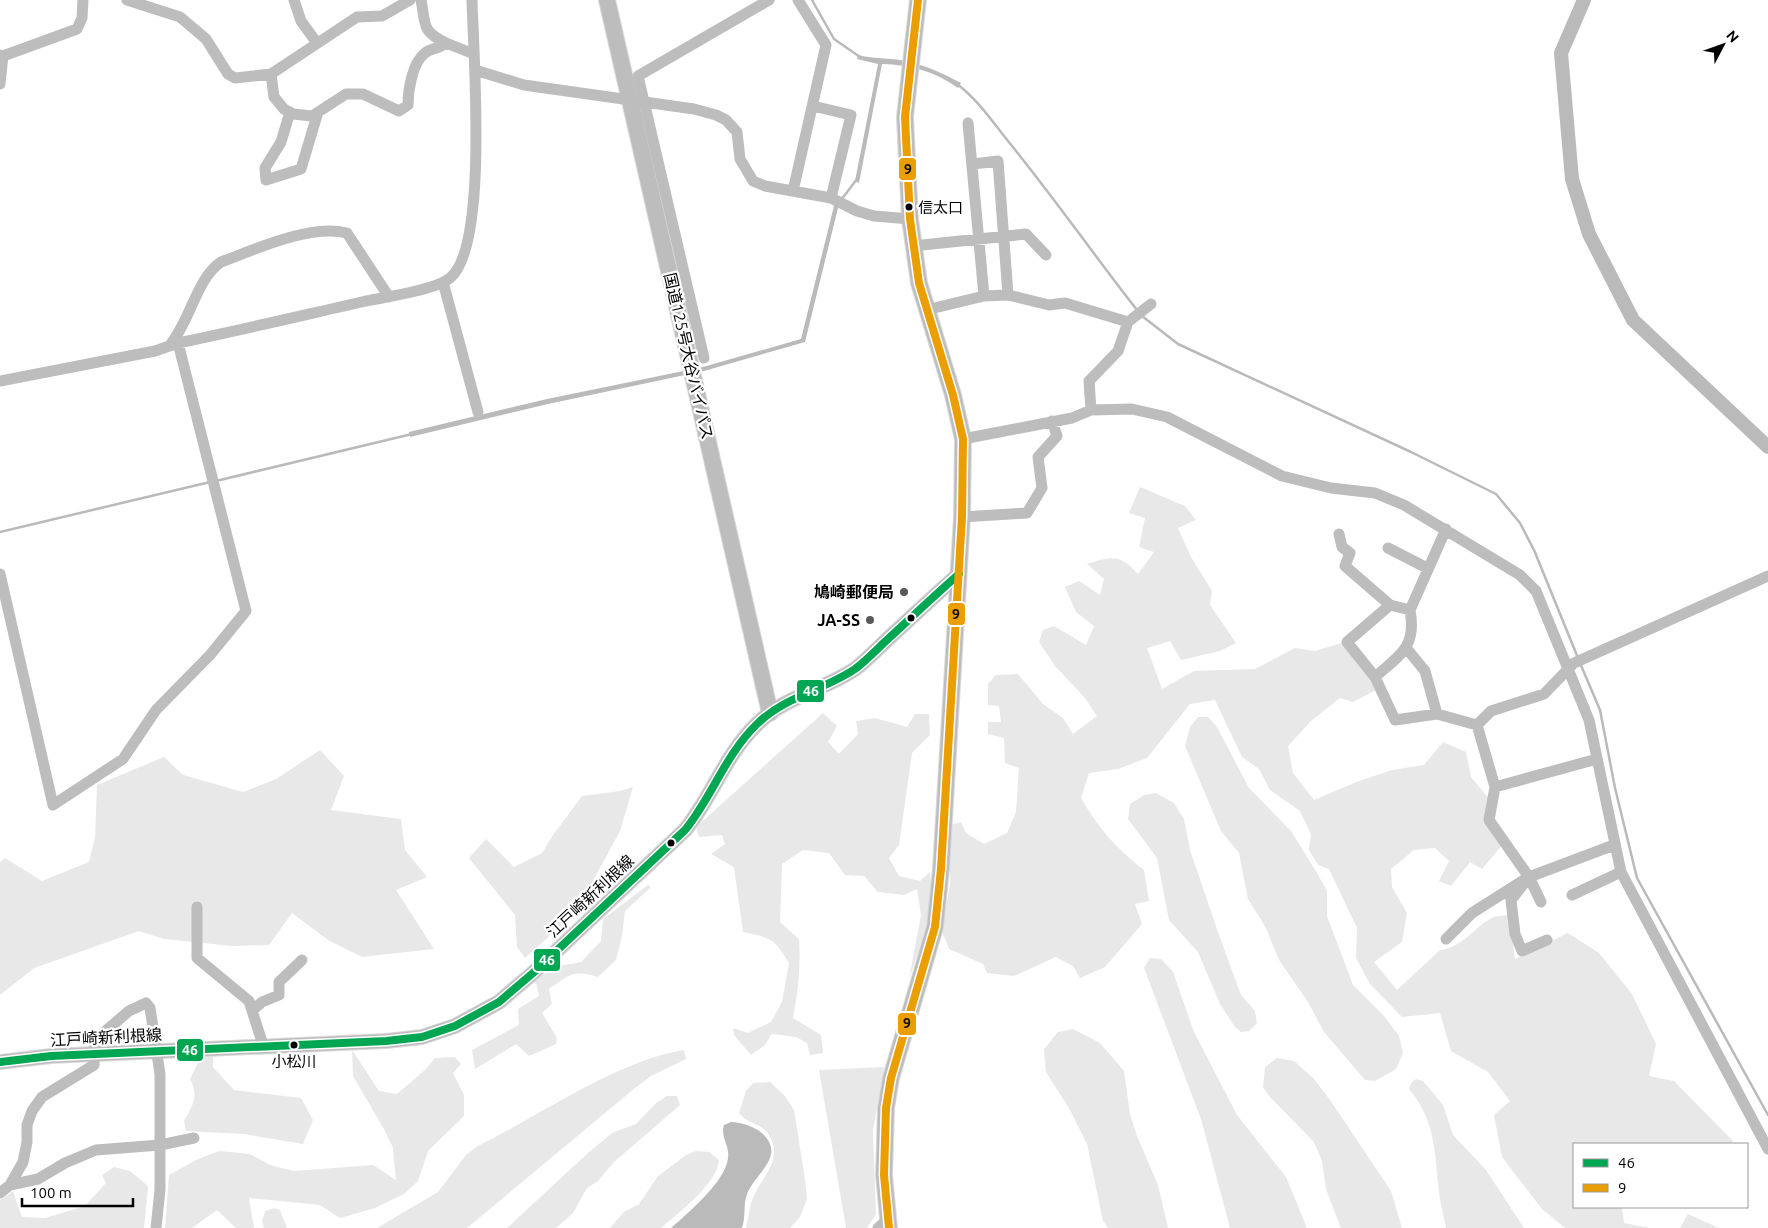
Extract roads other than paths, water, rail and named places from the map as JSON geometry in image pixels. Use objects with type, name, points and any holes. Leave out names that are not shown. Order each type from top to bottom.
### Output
[{"type":"highway","name":"国道125号大谷バイパス","points":[[607,0],[638,102],[770,713]]},
{"type":"highway","points":[[885,1225],[883,1152],[886,1108],[891,1078],[935,927],[941,869],[962,517],[963,439],[953,395],[919,283],[910,219],[905,133],[908,77],[918,0]]},
{"type":"main road","name":"江戸崎新利根線","points":[[0,1062],[26,1058],[263,1045],[349,1044],[422,1037],[469,1020],[499,1002],[533,973],[685,830],[700,811],[722,768],[748,732],[770,713],[791,701],[831,684],[857,668],[958,574]]},
{"type":"street","points":[[0,84],[2,56],[77,29],[82,18],[83,0]]},
{"type":"street","points":[[127,0],[180,17],[206,39],[228,74],[234,78],[271,74],[357,17],[382,16],[410,0]]},
{"type":"street","points":[[294,0],[301,20],[317,43]]},
{"type":"street","points":[[421,0],[426,29],[434,38],[474,54]]},
{"type":"street","points":[[0,381],[155,351],[174,344],[388,297],[443,282],[451,278],[463,259],[467,246],[477,170],[472,0]]},
{"type":"street","points":[[704,358],[638,102],[638,76],[770,0]]},
{"type":"street","points":[[793,191],[826,46],[798,0]]},
{"type":"street","points":[[271,74],[274,96],[290,112],[303,116],[312,116],[346,94],[363,94],[399,111],[408,105],[408,87],[421,58],[426,52],[439,50],[446,44]]},
{"type":"street","points":[[475,70],[524,85],[694,109],[716,114],[726,120],[736,132],[740,159],[753,181],[765,186],[831,198],[857,211],[874,216],[910,219]]},
{"type":"street","points":[[813,106],[851,115],[831,198]]},
{"type":"street","points":[[290,112],[281,142],[265,168],[266,180],[301,169],[318,112]]},
{"type":"street","points":[[968,123],[984,296]]},
{"type":"street","points":[[973,164],[998,160],[1008,295]]},
{"type":"street","points":[[0,574],[53,805],[123,759],[156,710],[221,644],[246,610],[174,344],[210,270],[220,262],[304,234],[339,231],[347,233],[388,297]]},
{"type":"street","points":[[913,246],[1026,234],[1046,255]]},
{"type":"street","points":[[443,282],[478,412]]},
{"type":"street","points":[[926,310],[984,296],[1008,295],[1049,305],[1065,303],[1128,322]]},
{"type":"street","points":[[1091,410],[1089,381],[1118,351],[1128,322],[1151,304]]},
{"type":"street","points":[[963,439],[1072,418],[1091,410],[1132,409],[1167,417],[1282,476],[1331,488],[1375,493],[1404,505],[1520,575],[1536,591],[1571,664],[1589,720],[1621,872],[1768,1149]]},
{"type":"street","points":[[962,517],[1027,513],[1042,488],[1038,457],[1057,436],[1052,421]]},
{"type":"street","points":[[1375,677],[1407,649],[1413,628],[1410,610],[1427,568],[1446,529]]},
{"type":"street","points":[[1339,534],[1342,547],[1350,553],[1345,566],[1390,605],[1410,610]]},
{"type":"street","points":[[1388,548],[1427,568]]},
{"type":"street","points":[[1477,725],[1491,711],[1544,694],[1571,664],[1768,576]]},
{"type":"street","points":[[1390,605],[1347,642],[1375,677],[1395,720],[1437,714],[1477,725]]},
{"type":"street","points":[[1407,649],[1425,671],[1437,714]]},
{"type":"street","points":[[1477,725],[1495,787],[1489,820],[1529,877],[1541,902]]},
{"type":"street","points":[[1495,787],[1597,759]]},
{"type":"street","points":[[1446,939],[1472,913],[1529,877],[1614,845]]},
{"type":"street","points":[[1572,895],[1621,872]]},
{"type":"street","points":[[1529,877],[1511,900],[1515,934],[1522,951],[1548,940]]},
{"type":"street","points":[[198,907],[197,958],[221,975],[249,1001],[263,1045]]},
{"type":"street","points":[[253,1010],[262,1002],[279,995],[280,982],[302,960]]},
{"type":"street","points":[[0,1193],[10,1185],[22,1162],[28,1142],[27,1125],[32,1111],[42,1097],[94,1066],[95,1040],[109,1026],[129,1011],[146,1003],[150,1008],[160,1074],[160,1190],[156,1228]]},
{"type":"street","points":[[10,1185],[38,1179],[65,1163],[96,1150],[160,1145],[194,1138]]},
{"type":"waterway","points":[[812,0],[834,39],[860,57]]},
{"type":"waterway","points":[[1584,0],[1561,53],[1572,179],[1589,234],[1633,320],[1768,447]]},
{"type":"waterway","points":[[957,84],[972,97],[990,118],[1137,310]]},
{"type":"waterway","points":[[841,200],[857,179]]},
{"type":"waterway","points":[[1142,316],[1178,344],[1411,452],[1496,494],[1520,523],[1534,550],[1578,658]]},
{"type":"waterway","points":[[216,481],[412,434]]},
{"type":"waterway","points":[[0,532],[210,482]]},
{"type":"waterway","points":[[1580,663],[1600,710],[1615,788],[1637,878],[1768,1115]]},
{"type":"place","name":"信太口","points":[[909,207]]},
{"type":"place","name":"鳩崎郵便局","points":[[904,592]]},
{"type":"place","name":"JA-SS","points":[[870,620]]},
{"type":"place","name":"小松川","points":[[294,1045]]}]
